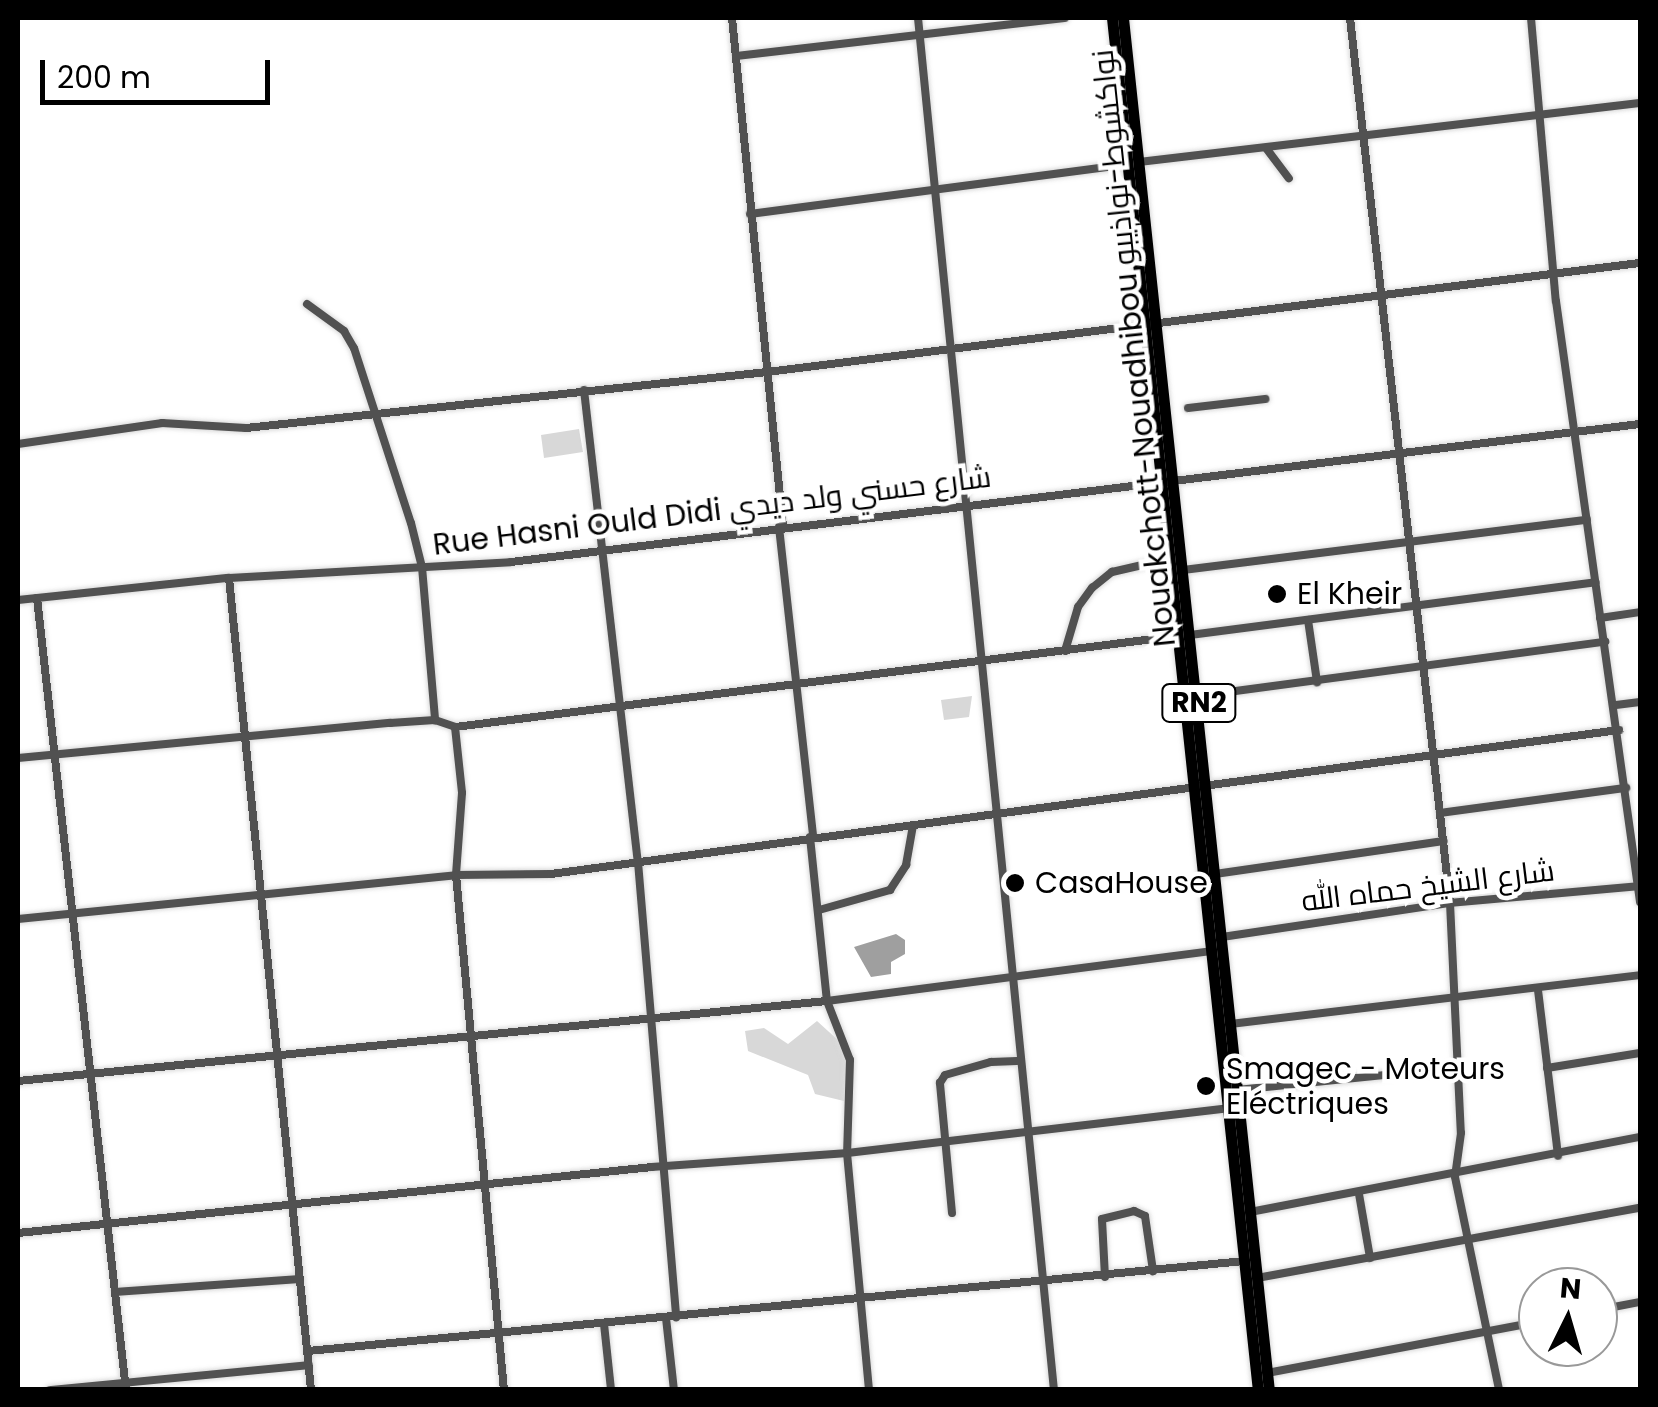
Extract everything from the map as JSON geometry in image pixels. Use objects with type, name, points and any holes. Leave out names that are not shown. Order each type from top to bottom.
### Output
[{"type":"highway","name":"Nouakchott-Nouadhibou نواكشوط-نواذيبو","points":[[1112,18],[1133,163]]},
{"type":"highway","name":"Nouakchott-Nouadhibou نواكشوط-نواذيبو","points":[[1123,18],[1133,163],[1258,1390]]},
{"type":"highway","name":"Nouakchott-Nouadhibou نواكشوط-نواذيبو","points":[[1167,482],[1183,570],[1184,636],[1198,696],[1269,1390]]},
{"type":"street","points":[[732,18],[827,1000],[850,1060],[847,1153],[870,1390]]},
{"type":"street","points":[[918,18],[931,190],[1054,1390]]},
{"type":"street","points":[[736,56],[1066,18]]},
{"type":"street","points":[[1350,18],[1396,454],[1450,903],[1461,1133],[1456,1177],[1499,1390]]},
{"type":"street","points":[[1530,18],[1573,432],[1616,705],[1640,902]]},
{"type":"street","points":[[750,214],[1640,102]]},
{"type":"street","points":[[1266,148],[1288,178]]},
{"type":"street","points":[[18,444],[162,424],[246,428],[766,372],[1640,263]]},
{"type":"street","points":[[307,304],[344,332],[375,414],[422,566],[435,720]]},
{"type":"street","points":[[584,390],[638,862],[664,1166],[674,1390]]},
{"type":"street","points":[[1188,408],[1264,399]]},
{"type":"street","name":"Rue Hasni Ould Didi شارع حسني ولد ديدي","points":[[18,600],[229,578],[422,566],[603,548],[1640,424]]},
{"type":"street","points":[[1183,570],[1410,546],[1587,520]]},
{"type":"street","points":[[1064,652],[1078,607],[1092,588],[1112,572],[1151,563]]},
{"type":"street","points":[[229,578],[249,736],[260,892],[311,1390]]},
{"type":"street","points":[[18,758],[435,720],[455,728],[1596,582]]},
{"type":"street","points":[[38,598],[125,1386]]},
{"type":"street","points":[[1600,618],[1640,612]]},
{"type":"street","points":[[1308,620],[1317,682]]},
{"type":"street","points":[[1198,696],[1424,670],[1605,642]]},
{"type":"street","points":[[1616,705],[1640,702]]},
{"type":"street","points":[[455,728],[462,793],[456,875],[474,1034],[504,1390]]},
{"type":"street","points":[[18,919],[456,875],[515,877],[812,837],[998,817],[1619,730]]},
{"type":"street","points":[[1440,813],[1626,788]]},
{"type":"street","points":[[819,910],[890,890],[906,865],[914,826]]},
{"type":"street","points":[[1215,874],[1444,840]]},
{"type":"street","name":"شارع الشيخ حماه الله","points":[[1222,937],[1450,903],[1639,886]]},
{"type":"street","points":[[18,1081],[93,1078],[279,1051],[827,1000],[1213,951]]},
{"type":"street","points":[[1230,1024],[1640,975]]},
{"type":"street","points":[[1538,990],[1558,1156]]},
{"type":"street","points":[[1547,1068],[1640,1053]]},
{"type":"street","points":[[952,1213],[943,1143],[944,1075],[1018,1061]]},
{"type":"street","points":[[1237,1090],[1455,1068]]},
{"type":"street","points":[[18,1234],[664,1166],[847,1153],[1228,1108]]},
{"type":"street","points":[[1250,1212],[1456,1177],[1640,1136]]},
{"type":"street","points":[[1360,1194],[1370,1258]]},
{"type":"street","points":[[1256,1278],[1640,1208]]},
{"type":"street","points":[[1106,1276],[1102,1219],[1134,1211],[1145,1216],[1154,1271]]},
{"type":"street","points":[[308,1351],[863,1302],[1244,1261]]},
{"type":"street","points":[[115,1292],[300,1279]]},
{"type":"street","points":[[604,1324],[611,1390]]},
{"type":"street","points":[[1267,1373],[1518,1326]]},
{"type":"street","points":[[50,1390],[125,1386],[309,1365]]},
{"type":"shaded area","points":[[579,429],[583,452],[544,458],[541,435]]},
{"type":"shaded area","points":[[972,696],[969,717],[944,720],[941,700]]},
{"type":"shaded area","points":[[896,934],[905,940],[905,954],[891,962],[891,974],[871,977],[854,947]]},
{"type":"shaded area","points":[[817,1021],[839,1041],[848,1061],[844,1101],[815,1094],[808,1075],[748,1051],[745,1031],[764,1028],[788,1044]]},
{"type":"place","name":"El Kheir","points":[[1277,594]]},
{"type":"place","name":"CasaHouse","points":[[1015,883]]},
{"type":"place","name":"Smagec - Moteurs Eléctriques","points":[[1206,1086]]}]
